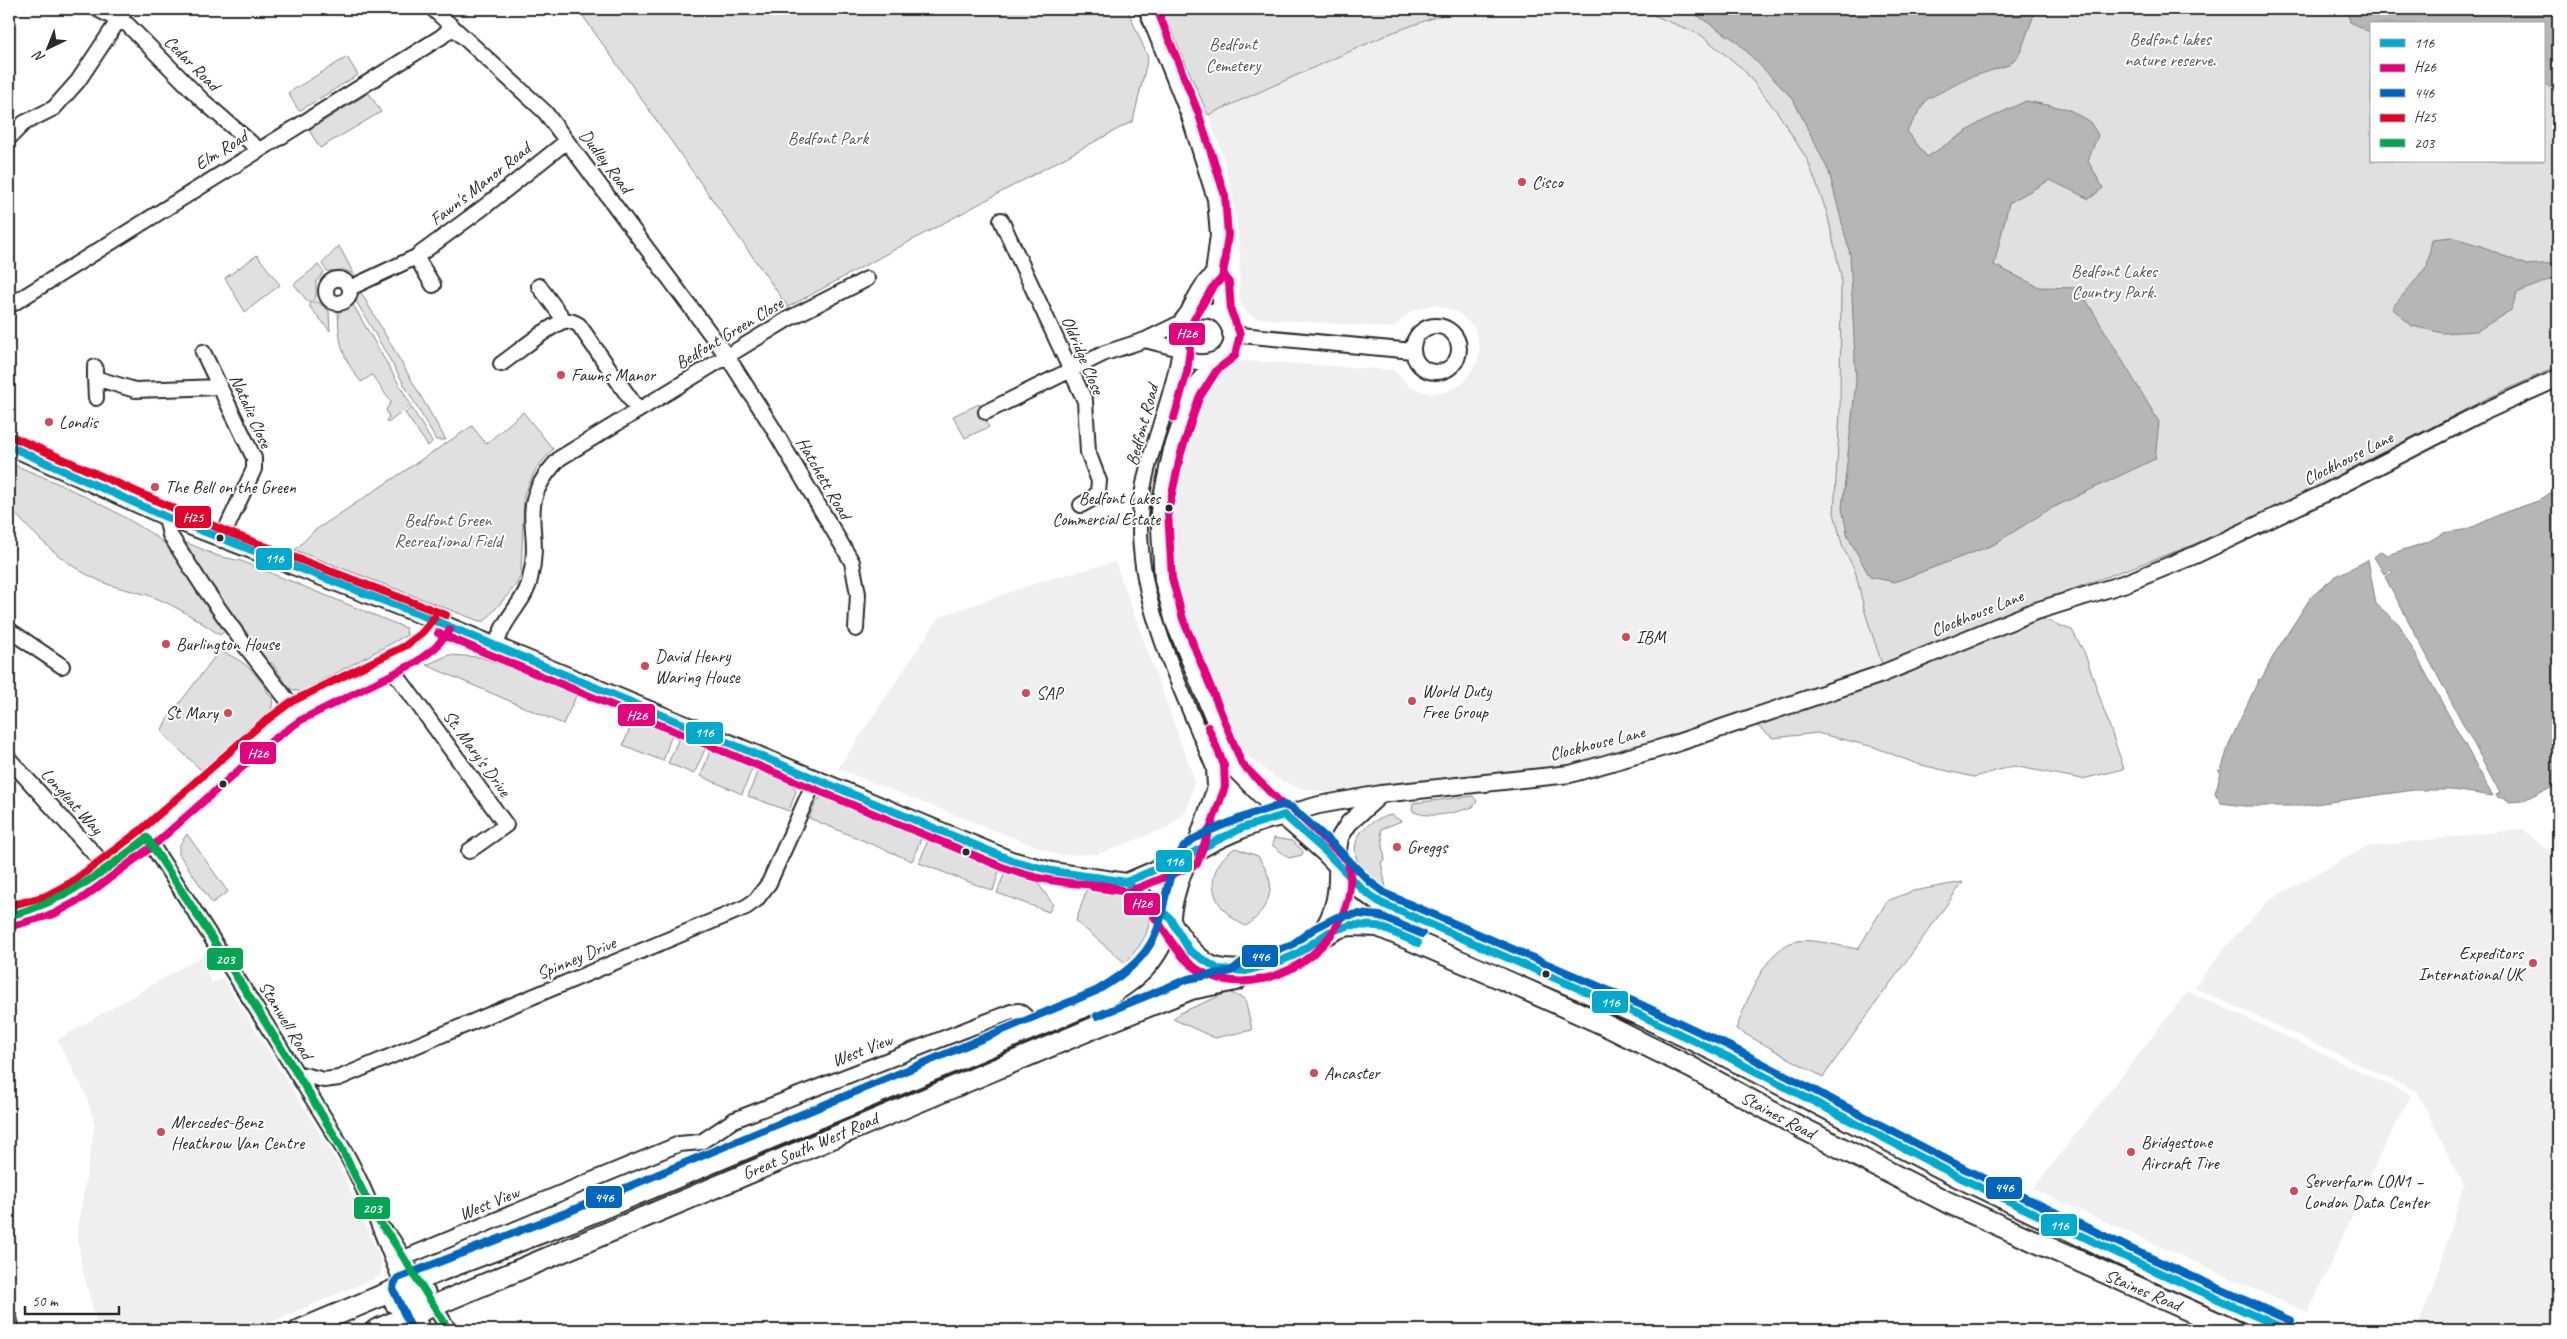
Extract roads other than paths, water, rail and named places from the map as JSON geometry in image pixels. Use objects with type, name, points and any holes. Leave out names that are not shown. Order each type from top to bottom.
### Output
[{"type":"highway","points":[[1282,816],[1338,864],[1338,896],[1332,916],[1320,937],[1295,955],[1246,970],[1224,970],[1208,965],[1190,951],[1170,920],[1178,882],[1190,856],[1230,834],[1282,816]]},
{"type":"highway","name":"Staines Road","points":[[1338,864],[1363,890],[1381,903],[1640,1015],[1726,1056],[1961,1178],[2138,1263],[2288,1330]]},
{"type":"highway","name":"Great South West Road","points":[[376,1330],[418,1302],[572,1221],[1100,1000],[1125,986],[1147,968],[1160,949],[1170,920]]},
{"type":"highway","name":"Staines Road","points":[[1320,937],[1340,927],[1351,925],[1378,926],[1485,971],[1603,1024],[1692,1068],[1794,1124],[1947,1202],[2233,1330]]},
{"type":"highway","name":"Great South West Road","points":[[300,1330],[418,1302],[827,1139],[1182,992],[1236,980],[1246,970]]},
{"type":"highway","points":[[323,1330],[418,1302]]},
{"type":"main road","name":"Clockhouse Lane","points":[[1282,816],[1319,804],[1381,794],[1570,774],[1668,746],[1879,675],[2033,612],[2126,583],[2195,555],[2323,494],[2481,413],[2558,378]]},
{"type":"main road","points":[[9,446],[221,540],[442,624],[1012,860],[1052,871],[1126,882],[1190,856]]},
{"type":"main road","points":[[1338,864],[1340,836],[1349,823],[1381,794]]},
{"type":"main road","points":[[1126,882],[1170,920]]},
{"type":"street","name":"Cedar Road","points":[[97,9],[122,14],[128,25],[202,100],[258,149]]},
{"type":"street","name":"Dudley Road","points":[[433,9],[545,112],[727,356]]},
{"type":"street","points":[[1146,9],[1189,116],[1215,199],[1218,235],[1213,274],[1219,285],[1220,315]]},
{"type":"street","points":[[9,138],[24,123],[54,108],[78,81],[122,14]]},
{"type":"street","name":"Elm Road","points":[[9,306],[440,37],[453,27]]},
{"type":"street","name":"Fawn's Manor Road","points":[[350,288],[416,257],[484,207],[567,141]]},
{"type":"street","name":"Oldridge Close","points":[[1001,220],[1085,402],[1088,452],[1099,481],[1098,492],[1092,499],[1082,505]]},
{"type":"street","points":[[416,257],[433,285]]},
{"type":"street","name":"Bedfont Road","points":[[1190,856],[1215,786],[1214,768],[1161,635],[1141,561],[1141,503],[1155,445],[1177,371],[1180,349],[1176,336],[1182,320],[1204,281],[1213,274]]},
{"type":"street","name":"Bedfont Green Close","points":[[495,647],[503,627],[530,580],[534,542],[531,516],[535,491],[544,475],[560,458],[788,319],[867,279]]},
{"type":"street","points":[[540,286],[565,321]]},
{"type":"street","points":[[986,412],[1105,353],[1145,340],[1200,310],[1208,310],[1220,315],[1226,322],[1230,334],[1413,351]]},
{"type":"street","points":[[502,364],[565,321],[573,321],[579,325],[638,410]]},
{"type":"street","name":"Bedfont Road","points":[[1230,334],[1226,350],[1210,363],[1190,394],[1171,450],[1158,511],[1162,580],[1173,622],[1234,770],[1282,816]]},
{"type":"street","points":[[1145,340],[1180,349],[1190,360],[1210,363]]},
{"type":"street","name":"Natalie Close","points":[[203,352],[254,458],[254,469],[221,540]]},
{"type":"street","name":"Hatchett Road","points":[[727,356],[771,425],[852,562],[858,594],[856,629]]},
{"type":"street","points":[[96,398],[95,373],[135,390],[220,386]]},
{"type":"street","points":[[166,517],[170,535],[202,585],[296,711]]},
{"type":"street","points":[[9,916],[50,905],[108,868],[147,838],[267,732],[296,711],[410,655],[428,641],[442,624]]},
{"type":"street","points":[[9,630],[62,666]]},
{"type":"street","name":"St. Mary's Drive","points":[[390,666],[506,825],[469,851]]},
{"type":"street","name":"Longleat Way","points":[[9,759],[108,868]]},
{"type":"street","name":"Spinney Drive","points":[[312,1099],[339,1078],[746,907],[756,900],[769,883],[816,778]]},
{"type":"street","name":"Stanwell Road","points":[[147,838],[228,962],[350,1161],[382,1227],[404,1258],[418,1302]]},
{"type":"street","name":"West View","points":[[404,1258],[679,1144],[700,1142],[734,1120],[1011,1012],[1019,1011],[1025,1016],[1032,1030]]},
{"type":"street","name":"Spinney Drive","points":[[296,1073],[324,1080],[339,1078]]},
{"type":"street","points":[[700,1142],[708,1163]]},
{"type":"street","name":"Stanwell Road","points":[[382,1227],[385,1244],[418,1302],[449,1330]]},
{"type":"street","points":[[9,1318],[12,1330]]},
{"type":"place","name":"Cisco","points":[[1522,182]]},
{"type":"place","name":"Fawns Manor","points":[[561,375]]},
{"type":"place","name":"Londis","points":[[49,422]]},
{"type":"place","name":"The Bell on the Green","points":[[155,487]]},
{"type":"place","name":"Bedfont Lakes Commercial Estate","points":[[1169,508]]},
{"type":"place","name":"IBM","points":[[1626,637]]},
{"type":"place","name":"Burlington House","points":[[166,644]]},
{"type":"place","name":"David Henry Waring House","points":[[645,666]]},
{"type":"place","name":"SAP","points":[[1026,693]]},
{"type":"place","name":"World Duty Free Group","points":[[1412,701]]},
{"type":"place","name":"St Mary","points":[[228,713]]},
{"type":"place","name":"Greggs","points":[[1397,847]]},
{"type":"place","name":"Expeditors International UK","points":[[2533,963]]},
{"type":"place","name":"Ancaster","points":[[1314,1073]]},
{"type":"place","name":"Mercedes-Benz Heathrow Van Centre","points":[[161,1132]]},
{"type":"place","name":"Bridgestone Aircraft Tire","points":[[2131,1152]]},
{"type":"place","name":"Serverfarm LON1 – London Data Center","points":[[2294,1191]]},
{"type":"park label","name":"Bedfont lakes nature reserve.","points":[[2170,49]]},
{"type":"park label","name":"Bedfont Cemetery","points":[[1233,54]]},
{"type":"park label","name":"Bedfont Park","points":[[828,138]]},
{"type":"park label","name":"Bedfont Lakes Country Park.","points":[[2114,281]]},
{"type":"park label","name":"Bedfont Green Recreational Field","points":[[448,530]]}]
